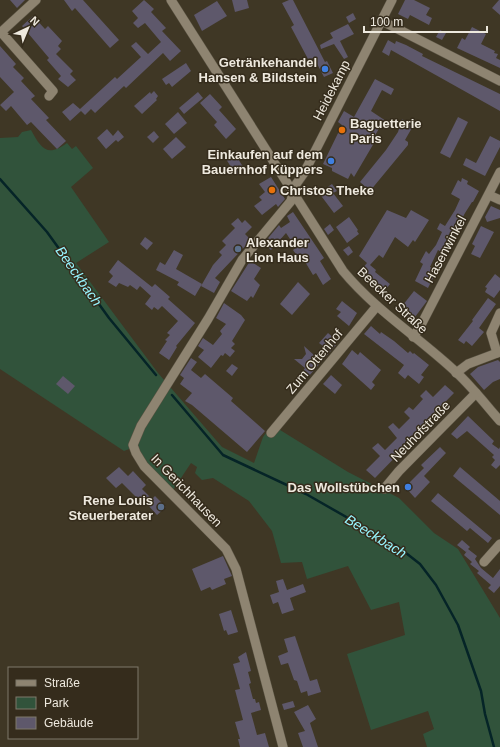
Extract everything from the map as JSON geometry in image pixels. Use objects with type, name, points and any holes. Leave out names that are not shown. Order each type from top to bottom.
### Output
[{"type":"street","points":[[36,0],[0,33],[54,91],[49,96]]},
{"type":"street","name":"Beecker Straße","points":[[171,0],[343,271],[377,306],[456,373],[476,393],[500,421]]},
{"type":"street","name":"Heidekamp","points":[[293,191],[304,173],[392,0]]},
{"type":"street","points":[[382,21],[500,81]]},
{"type":"street","name":"Hasenwinkel","points":[[413,337],[420,327],[500,172]]},
{"type":"street","name":"In Gerichhausen","points":[[283,747],[236,569],[232,560],[226,550],[144,466],[133,445],[141,426],[208,319],[242,260],[291,201],[293,191]]},
{"type":"street","points":[[489,195],[500,200]]},
{"type":"street","name":"Zum Ottenhof","points":[[271,433],[377,306]]},
{"type":"street","points":[[456,373],[468,364],[498,352],[491,333],[500,313]]},
{"type":"street","name":"Neuhofstraße","points":[[384,489],[399,471],[476,393]]},
{"type":"street","points":[[484,562],[500,544]]},
{"type":"green space","points":[[31,130],[38,142],[45,149],[54,150],[67,143],[72,149],[76,146],[93,168],[71,187],[109,242],[76,263],[158,373],[222,447],[254,463],[263,437],[272,425],[348,472],[399,498],[434,533],[458,549],[500,618],[500,747],[427,747],[423,734],[434,729],[428,711],[371,730],[347,654],[405,635],[399,602],[371,610],[348,566],[307,579],[302,562],[281,563],[272,531],[249,501],[213,478],[202,480],[195,473],[197,467],[191,463],[173,490],[144,461],[137,446],[124,451],[0,369],[0,138],[18,137],[22,132]]},
{"type":"building","points":[[10,0],[25,0],[17,8]]},
{"type":"building","points":[[64,0],[83,0],[119,40],[110,48],[75,8],[72,11]]},
{"type":"building","points":[[144,0],[154,9],[151,12],[166,28],[162,31],[181,51],[170,61],[163,53],[126,88],[124,86],[95,113],[91,109],[85,115],[81,111],[70,121],[62,112],[73,103],[80,109],[115,77],[117,79],[141,57],[131,46],[136,42],[148,54],[161,42],[145,23],[138,28],[133,23],[138,18],[132,11]]},
{"type":"building","points":[[232,0],[247,0],[249,8],[235,12]]},
{"type":"building","points":[[293,0],[325,62],[327,61],[333,73],[324,77],[314,58],[308,59],[291,27],[294,25],[282,3]]},
{"type":"building","points":[[405,0],[414,0],[430,8],[426,15],[432,18],[429,25],[410,15],[408,19],[398,14]]},
{"type":"building","points":[[500,0],[500,15],[492,8]]},
{"type":"building","points":[[217,1],[227,16],[202,31],[194,15]]},
{"type":"building","points":[[353,13],[356,19],[349,23],[346,17]]},
{"type":"building","points":[[33,16],[45,29],[48,26],[62,41],[58,46],[61,49],[56,54],[73,71],[70,74],[76,80],[68,87],[58,79],[61,76],[47,60],[49,58],[22,26]]},
{"type":"building","points":[[348,24],[354,34],[340,41],[348,57],[344,59],[334,44],[321,49],[320,45],[333,38],[330,33]]},
{"type":"building","points":[[472,27],[486,34],[481,44],[498,54],[496,58],[500,60],[500,68],[457,48],[462,38],[465,40]]},
{"type":"building","points":[[440,30],[446,33],[442,40],[436,37]]},
{"type":"building","points":[[388,40],[395,44],[396,41],[406,45],[423,54],[422,56],[500,94],[500,111],[391,50],[389,56],[382,52]]},
{"type":"building","points":[[0,46],[16,64],[13,67],[24,78],[21,81],[35,96],[31,99],[49,118],[46,120],[66,141],[57,149],[31,122],[27,125],[11,106],[6,111],[0,105],[14,92],[0,77]]},
{"type":"building","points":[[186,63],[191,71],[172,87],[169,83],[166,85],[162,79]]},
{"type":"building","points":[[375,79],[394,89],[391,95],[382,90],[371,111],[386,121],[382,128],[380,127],[371,142],[374,143],[354,177],[351,173],[348,179],[332,171],[332,168],[323,164],[342,125],[338,122],[344,111],[354,117]]},
{"type":"building","points":[[154,91],[158,96],[156,99],[157,100],[142,114],[134,106],[150,92],[151,94]]},
{"type":"building","points":[[198,92],[203,98],[184,114],[179,108]]},
{"type":"building","points":[[210,94],[222,107],[219,110],[236,129],[226,139],[214,125],[217,122],[200,103]]},
{"type":"building","points":[[178,112],[187,123],[174,134],[165,124]]},
{"type":"building","points":[[458,117],[468,122],[450,158],[440,153]]},
{"type":"building","points":[[402,119],[413,126],[405,140],[408,142],[408,145],[370,191],[360,182],[386,150],[398,132]]},
{"type":"building","points":[[107,129],[113,136],[118,130],[124,137],[118,142],[116,140],[106,149],[97,138]]},
{"type":"building","points":[[154,131],[159,137],[153,143],[147,137]]},
{"type":"building","points":[[490,136],[500,141],[500,147],[485,176],[463,165],[466,158],[476,163]]},
{"type":"building","points":[[176,137],[186,147],[172,159],[163,149]]},
{"type":"building","points":[[235,154],[245,170],[236,175],[226,159]]},
{"type":"building","points":[[271,177],[285,199],[278,207],[276,204],[262,215],[254,206],[262,200],[259,197],[265,192],[259,184]]},
{"type":"building","points":[[462,178],[468,181],[467,184],[479,191],[465,213],[444,254],[438,250],[430,267],[437,270],[428,288],[415,281],[423,264],[420,262],[426,251],[429,254],[436,245],[442,232],[437,229],[440,223],[445,226],[455,210],[460,199],[451,194],[458,180],[461,182]]},
{"type":"building","points":[[332,184],[337,191],[333,193],[343,206],[334,213],[319,193]]},
{"type":"building","points":[[491,206],[500,210],[500,218],[487,222],[485,217]]},
{"type":"building","points":[[387,210],[406,218],[411,210],[429,220],[415,242],[413,240],[408,247],[395,237],[383,258],[379,255],[370,265],[376,270],[375,272],[390,284],[383,293],[367,280],[369,277],[361,270],[367,263],[359,256]]},
{"type":"building","points":[[293,212],[324,258],[320,261],[331,279],[323,285],[316,273],[313,275],[304,260],[301,261],[293,250],[296,248],[286,233],[271,250],[264,243],[279,225],[281,228],[290,222],[287,216]]},
{"type":"building","points":[[349,217],[359,234],[347,243],[336,227]]},
{"type":"building","points":[[238,218],[242,223],[245,220],[252,227],[245,234],[251,240],[215,278],[220,282],[214,293],[201,286],[213,265],[222,255],[219,252],[226,245],[222,241],[235,228],[231,224]]},
{"type":"building","points":[[330,224],[334,230],[328,235],[324,229]]},
{"type":"building","points":[[481,226],[494,232],[480,258],[471,254],[475,246],[472,244]]},
{"type":"building","points":[[145,237],[153,243],[147,250],[140,244]]},
{"type":"building","points":[[349,246],[353,252],[348,256],[343,250]]},
{"type":"building","points":[[174,250],[183,255],[176,269],[202,284],[195,296],[177,285],[179,282],[156,270],[160,262],[165,265]]},
{"type":"building","points":[[118,260],[152,287],[155,284],[170,297],[168,299],[195,323],[176,346],[177,347],[169,360],[159,353],[167,341],[165,340],[170,335],[167,333],[178,321],[162,306],[158,310],[154,307],[152,310],[145,304],[151,296],[140,286],[137,290],[130,285],[128,287],[119,283],[116,287],[108,282],[113,276],[109,272]]},
{"type":"building","points":[[250,261],[261,268],[254,279],[260,285],[253,298],[251,296],[247,301],[231,291]]},
{"type":"building","points":[[495,274],[500,278],[500,290],[494,298],[485,292],[487,288],[485,287]]},
{"type":"building","points":[[298,282],[310,294],[292,315],[280,304]]},
{"type":"building","points":[[414,291],[427,301],[412,321],[399,310]]},
{"type":"building","points":[[488,298],[496,304],[479,328],[484,332],[472,346],[466,341],[464,344],[458,340]]},
{"type":"building","points":[[342,301],[357,313],[349,326],[337,316],[341,312],[336,309]]},
{"type":"building","points":[[224,303],[241,315],[245,320],[232,341],[235,344],[231,348],[235,351],[230,357],[225,353],[223,356],[221,355],[211,368],[198,357],[204,350],[198,346],[203,338],[213,345],[222,334],[220,331],[226,324],[216,318]]},
{"type":"building","points":[[371,326],[380,334],[381,332],[394,341],[408,353],[410,351],[413,354],[414,353],[429,365],[421,375],[424,377],[419,384],[408,375],[405,379],[398,373],[404,365],[364,334]]},
{"type":"building","points":[[328,333],[336,340],[334,343],[336,345],[309,376],[303,371],[305,368],[294,359],[302,359],[306,354],[304,346],[315,356],[323,346],[319,343]]},
{"type":"building","points":[[352,350],[358,355],[360,352],[381,370],[372,382],[375,385],[371,390],[342,364]]},
{"type":"building","points":[[191,358],[197,362],[191,370],[201,378],[205,374],[233,398],[231,401],[265,431],[247,452],[192,405],[185,401],[192,393],[180,384],[184,378],[180,375]]},
{"type":"building","points":[[498,360],[500,362],[500,379],[493,382],[484,390],[470,374],[478,367]]},
{"type":"building","points":[[232,364],[238,368],[232,376],[226,371]]},
{"type":"building","points":[[331,375],[342,385],[335,394],[323,384]]},
{"type":"building","points":[[63,376],[75,386],[68,394],[56,384]]},
{"type":"building","points":[[445,385],[454,393],[404,444],[406,446],[375,478],[366,470],[380,456],[372,448],[378,443],[385,450],[397,438],[388,427],[393,423],[399,429],[410,418],[404,412],[409,407],[413,410],[423,399],[420,396],[426,390],[433,397]]},
{"type":"building","points":[[468,416],[494,441],[492,444],[499,449],[500,447],[500,465],[496,469],[491,465],[495,460],[492,457],[494,455],[467,431],[457,439],[451,434]]},
{"type":"building","points":[[440,447],[446,453],[424,476],[430,482],[415,498],[405,487],[424,468],[421,465]]},
{"type":"building","points":[[119,467],[128,476],[133,471],[146,485],[142,489],[152,499],[155,496],[166,507],[157,515],[147,504],[145,506],[122,483],[116,488],[106,478]]},
{"type":"building","points":[[460,467],[500,501],[500,515],[453,476]]},
{"type":"building","points":[[438,493],[492,538],[488,543],[470,528],[467,531],[431,501]]},
{"type":"building","points":[[462,540],[470,547],[468,549],[477,556],[475,559],[481,568],[493,578],[500,569],[500,586],[494,593],[488,588],[491,585],[477,573],[479,571],[470,564],[472,562],[464,555],[467,551],[466,552],[457,545]]},
{"type":"building","points":[[223,556],[232,576],[224,579],[226,584],[212,590],[210,587],[201,591],[192,569]]},
{"type":"building","points":[[283,579],[287,590],[303,584],[306,592],[290,598],[294,610],[282,614],[278,602],[273,604],[270,595],[279,592],[276,581]]},
{"type":"building","points":[[231,610],[238,632],[228,635],[226,630],[224,631],[219,614]]},
{"type":"building","points":[[295,636],[310,681],[317,679],[321,692],[308,696],[307,691],[301,693],[297,681],[294,680],[288,663],[281,665],[278,656],[288,652],[284,639]]},
{"type":"building","points":[[246,652],[251,671],[248,672],[251,683],[249,684],[253,699],[255,699],[256,703],[259,702],[261,710],[251,713],[257,735],[265,733],[269,747],[240,747],[238,739],[240,739],[235,722],[243,720],[235,690],[240,689],[233,664],[240,662],[238,657]]},
{"type":"building","points":[[293,701],[295,707],[284,710],[282,704]]},
{"type":"building","points":[[308,705],[316,719],[310,723],[318,747],[303,747],[298,733],[305,731],[294,712]]},
{"type":"waterway","name":"Beeckbach","points":[[0,179],[47,232],[109,318],[156,375]]},
{"type":"waterway","name":"Beeckbach","points":[[172,395],[223,455],[306,494],[397,546],[420,564],[436,585],[458,625],[481,691],[485,714],[494,747]]},
{"type":"place","name":"Getränkehandel Hansen & Bildstein","points":[[325,69]]},
{"type":"place","name":"Baguetterie Paris","points":[[342,130]]},
{"type":"place","name":"Einkaufen auf dem Bauernhof Küppers","points":[[331,161]]},
{"type":"place","name":"Christos Theke","points":[[272,190]]},
{"type":"place","name":"Alexander Lion Haus","points":[[238,249]]},
{"type":"place","name":"Das Wollstübchen","points":[[408,487]]},
{"type":"place","name":"Rene Louis Steuerberater","points":[[161,507]]}]
